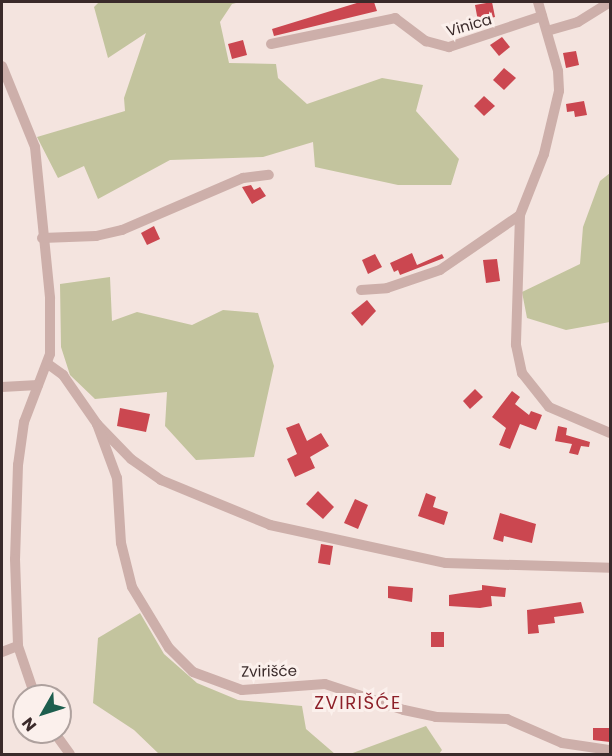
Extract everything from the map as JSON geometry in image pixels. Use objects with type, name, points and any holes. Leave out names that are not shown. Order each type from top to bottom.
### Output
[{"type":"street","points":[[538,2],[558,71],[557,109],[520,215],[516,345],[522,373],[549,407],[610,434]]},
{"type":"street","points":[[547,31],[578,22],[610,2]]},
{"type":"street","name":"Vinica","points":[[271,44],[395,18],[426,41],[449,47],[542,16]]},
{"type":"street","points":[[2,66],[35,147],[42,238],[50,298],[48,364],[24,422],[18,465],[15,559],[18,646],[31,684]]},
{"type":"street","points":[[42,238],[96,236],[122,230],[243,178],[269,175]]},
{"type":"street","points":[[362,291],[387,288],[440,270],[520,215]]},
{"type":"street","name":"Zvirišće","points":[[48,364],[63,375],[97,424],[131,459],[161,480],[270,525],[446,563],[610,568]]},
{"type":"street","points":[[2,387],[38,385]]},
{"type":"street","name":"Zvirišće","points":[[97,424],[117,478],[121,543],[132,587],[170,648],[193,672],[242,690],[325,684],[404,710],[436,717],[507,719],[562,743],[610,750]]},
{"type":"street","points":[[2,652],[18,646]]},
{"type":"street","name":"Zvirišće","points":[[595,754],[610,750]]},
{"type":"green space","points":[[99,2],[240,2],[232,4],[220,22],[229,63],[276,64],[278,78],[307,104],[382,78],[423,85],[416,111],[459,159],[451,185],[398,185],[315,167],[313,142],[263,157],[170,160],[98,199],[84,166],[58,178],[37,137],[125,111],[124,98],[146,33],[108,58],[94,7]]},
{"type":"green space","points":[[610,173],[610,322],[566,330],[527,318],[522,292],[580,264],[583,227],[600,181]]},
{"type":"green space","points":[[110,277],[112,321],[137,312],[192,325],[223,310],[258,313],[274,366],[254,457],[196,460],[165,426],[167,392],[95,399],[70,375],[61,347],[60,284]]},
{"type":"green space","points":[[140,613],[164,654],[197,683],[238,700],[302,706],[306,729],[335,754],[159,754],[134,730],[93,703],[98,638]]},
{"type":"green space","points":[[426,726],[442,750],[439,754],[350,754]]},
{"type":"building","points":[[360,2],[374,2],[377,11],[274,36],[272,29]]},
{"type":"building","points":[[492,2],[495,17],[478,21],[475,5]]},
{"type":"building","points":[[502,37],[510,47],[499,56],[490,45]]},
{"type":"building","points":[[243,40],[247,55],[232,59],[228,44]]},
{"type":"building","points":[[576,51],[579,65],[566,68],[563,53]]},
{"type":"building","points":[[504,68],[516,78],[504,90],[493,80]]},
{"type":"building","points":[[484,96],[495,106],[484,116],[474,106]]},
{"type":"building","points":[[584,101],[587,115],[575,117],[574,111],[567,112],[566,104]]},
{"type":"building","points":[[251,185],[254,190],[260,187],[266,196],[252,204],[242,187]]},
{"type":"building","points":[[154,226],[160,239],[147,245],[141,233]]},
{"type":"building","points":[[412,253],[417,265],[442,254],[444,258],[400,275],[398,270],[394,272],[390,263]]},
{"type":"building","points":[[375,254],[382,267],[368,274],[362,260]]},
{"type":"building","points":[[497,259],[500,281],[486,283],[483,260]]},
{"type":"building","points":[[367,300],[376,311],[362,326],[351,313]]},
{"type":"building","points":[[475,389],[483,397],[470,409],[463,401]]},
{"type":"building","points":[[512,391],[520,397],[515,404],[529,415],[531,411],[542,415],[536,430],[520,424],[510,449],[499,445],[506,428],[492,417]]},
{"type":"building","points":[[120,408],[150,414],[146,432],[117,426]]},
{"type":"building","points":[[299,423],[307,441],[321,433],[329,446],[310,457],[315,468],[295,477],[287,459],[297,454],[286,428]]},
{"type":"building","points":[[558,426],[567,428],[566,435],[590,442],[589,447],[581,446],[578,455],[569,453],[572,444],[555,441]]},
{"type":"building","points":[[318,491],[334,507],[323,519],[306,504]]},
{"type":"building","points":[[426,493],[436,497],[433,507],[448,512],[444,525],[418,516]]},
{"type":"building","points":[[355,499],[368,505],[358,529],[344,523]]},
{"type":"building","points":[[500,513],[536,524],[532,543],[504,536],[503,542],[493,539]]},
{"type":"building","points":[[321,544],[333,546],[330,565],[318,563]]},
{"type":"building","points":[[482,585],[506,588],[505,597],[491,596],[492,606],[480,608],[449,606],[449,595],[482,590]]},
{"type":"building","points":[[388,586],[413,588],[412,602],[388,598]]},
{"type":"building","points":[[581,602],[584,613],[554,617],[555,623],[538,625],[539,633],[528,634],[527,610]]},
{"type":"building","points":[[431,632],[444,632],[444,647],[431,647]]},
{"type":"building","points":[[593,728],[610,728],[610,742],[593,740]]},
{"type":"district","name":"ZVIRIŠĆE","points":[[358,703]]}]
